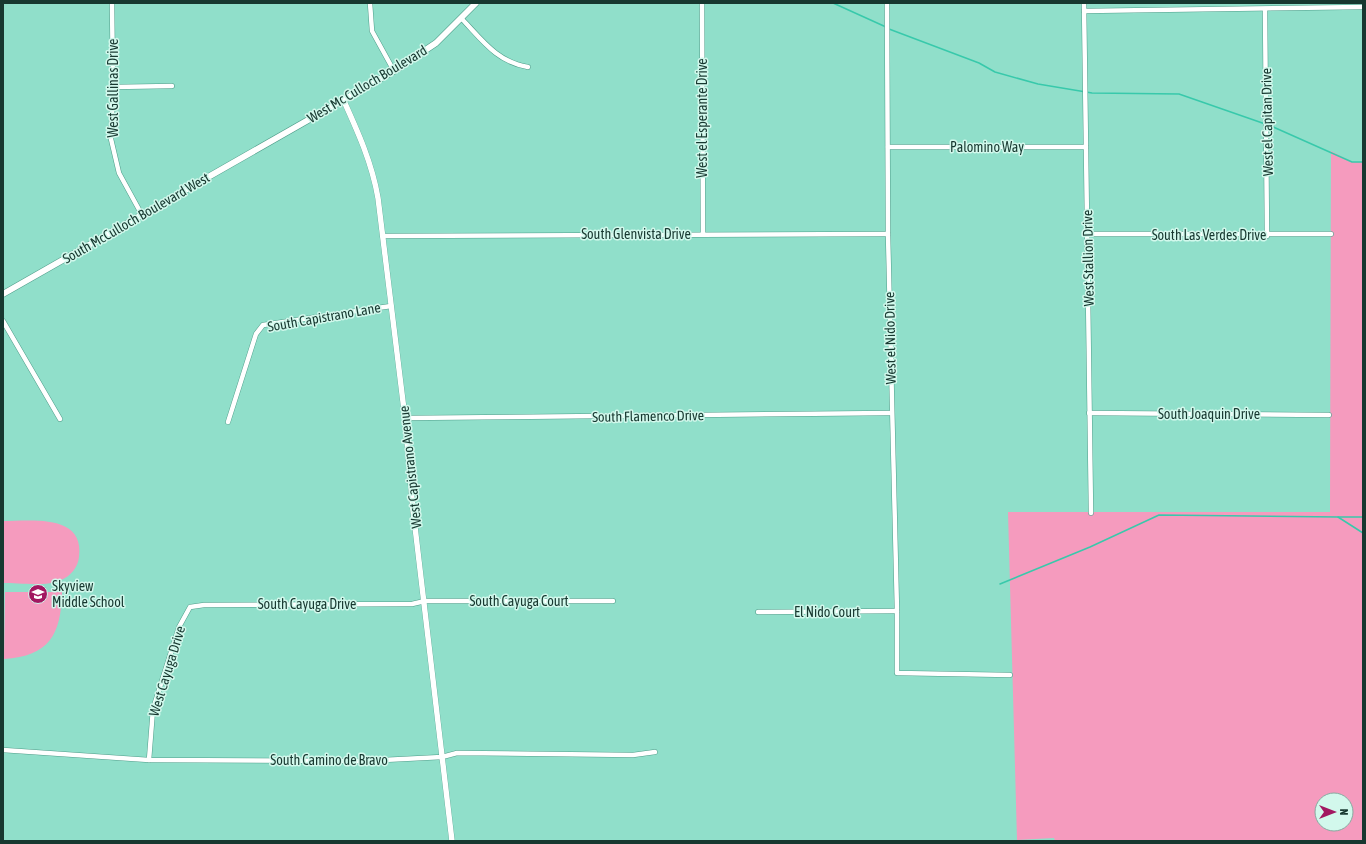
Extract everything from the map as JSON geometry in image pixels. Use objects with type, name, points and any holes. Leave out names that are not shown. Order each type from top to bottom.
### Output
[{"type":"main road","name":"West Mc Culloch Boulevard","points":[[269,142],[394,71],[436,43],[462,19],[476,3]]},
{"type":"main road","name":"South McCulloch Boulevard West","points":[[3,294],[269,142]]},
{"type":"street","name":"West Gallinas Drive","points":[[112,3],[112,139],[119,173],[142,215]]},
{"type":"street","points":[[370,3],[372,31],[394,71]]},
{"type":"street","name":"West el Esperante Drive","points":[[702,3],[703,234]]},
{"type":"street","name":"West el Nido Drive","points":[[887,3],[888,234],[897,611],[897,673],[1010,676]]},
{"type":"street","name":"West Stallion Drive","points":[[1084,3],[1091,513]]},
{"type":"street","points":[[1084,11],[1363,7]]},
{"type":"street","name":"West el Capitan Drive","points":[[1265,8],[1267,236]]},
{"type":"street","points":[[462,19],[491,50],[513,64],[528,66]]},
{"type":"street","points":[[113,87],[172,86]]},
{"type":"street","name":"West Capistrano Avenue","points":[[343,99],[371,165],[384,236],[405,418],[413,510],[425,601],[452,841]]},
{"type":"street","name":"Palomino Way","points":[[888,147],[1086,147]]},
{"type":"street","name":"South Glenvista Drive","points":[[384,236],[888,234]]},
{"type":"street","name":"South Las Verdes Drive","points":[[1088,234],[1267,236],[1331,234]]},
{"type":"street","name":"South Capistrano Lane","points":[[228,422],[256,334],[264,325],[391,306]]},
{"type":"street","points":[[3,321],[60,419]]},
{"type":"street","name":"South Flamenco Drive","points":[[405,418],[892,413]]},
{"type":"street","name":"South Joaquin Drive","points":[[1089,413],[1329,415]]},
{"type":"street","name":"South Cayuga Court","points":[[425,601],[613,601]]},
{"type":"street","name":"South Cayuga Drive","points":[[190,607],[204,605],[412,604],[425,601]]},
{"type":"street","name":"West Cayuga Drive","points":[[149,760],[153,709],[179,627],[190,607]]},
{"type":"street","name":"El Nido Court","points":[[758,612],[897,611]]},
{"type":"street","name":"South Camino de Bravo","points":[[3,750],[149,760],[364,761],[442,757],[457,753],[633,755],[655,752]]},
{"type":"shaded area","points":[[1331,151],[1352,162],[1363,162],[1363,841],[1055,841],[1054,838],[1017,840],[1008,512],[1330,512]]},
{"type":"shaded area","points":[[27,520],[53,522],[65,526],[73,533],[79,543],[79,557],[76,568],[65,578],[55,582],[41,584],[3,583],[3,521]]},
{"type":"shaded area","points":[[5,592],[62,592],[59,620],[50,640],[42,648],[19,657],[4,659]]},
{"type":"waterway","points":[[833,3],[886,27]]},
{"type":"waterway","points":[[889,29],[979,63],[995,72],[1038,84],[1092,93],[1179,94],[1271,126],[1352,162],[1363,162]]},
{"type":"waterway","points":[[1000,584],[1090,547],[1159,515],[1338,517],[1363,533]]},
{"type":"waterway","points":[[1338,517],[1363,517]]},
{"type":"place","name":"Skyview Middle School","points":[[38,594]]}]
